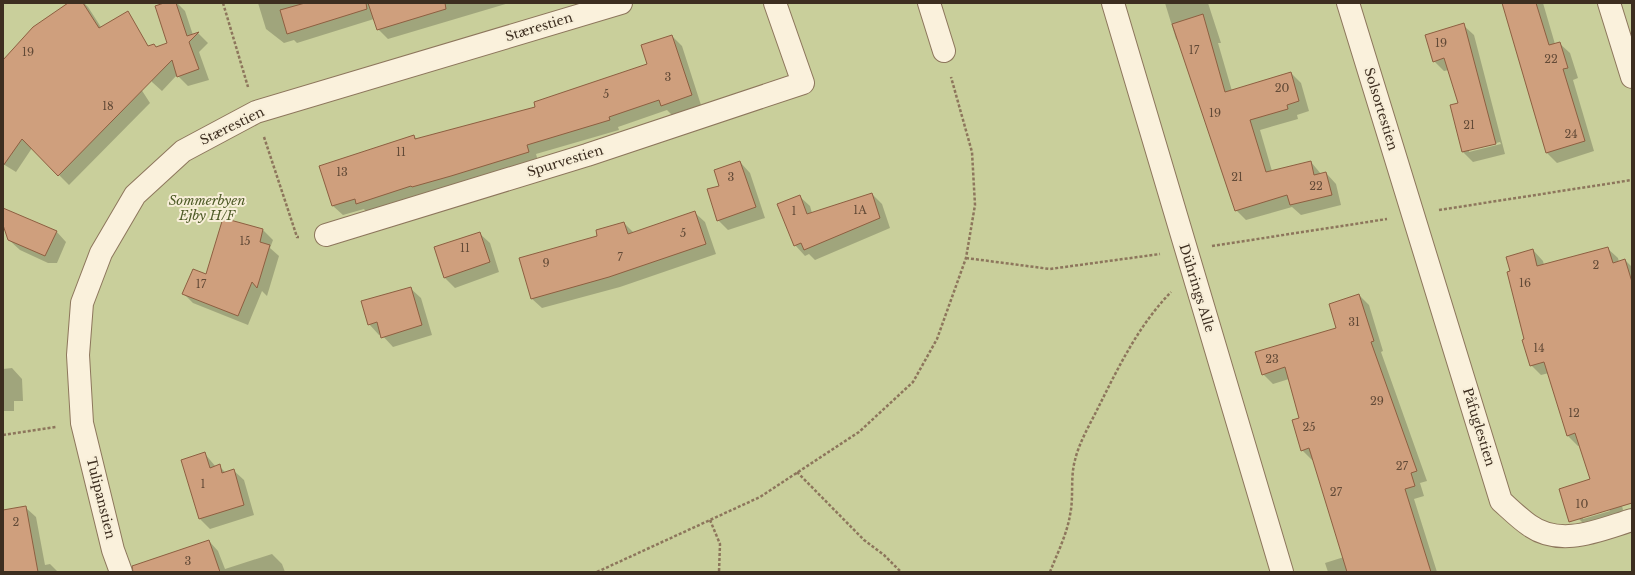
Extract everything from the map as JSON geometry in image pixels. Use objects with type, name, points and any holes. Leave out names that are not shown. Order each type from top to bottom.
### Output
[{"type":"lane","name":"Stærestien","points":[[82,424],[78,355],[82,303],[101,253],[135,195],[183,151],[256,112],[621,3]]},
{"type":"lane","name":"Spurvestien","points":[[326,234],[587,155],[803,83],[776,3]]},
{"type":"lane","points":[[929,3],[944,51]]},
{"type":"lane","name":"Dührings Alle","points":[[1113,3],[1282,572]]},
{"type":"lane","name":"Solsortestien","points":[[1348,3],[1414,214]]},
{"type":"lane","points":[[1609,3],[1632,77]]},
{"type":"lane","name":"Påfuglestien","points":[[1414,214],[1501,501],[1530,526],[1551,535],[1578,537],[1632,520]]},
{"type":"lane","name":"Tulipanstien","points":[[82,424],[113,550],[121,572]]},
{"type":"path","points":[[597,572],[760,497],[860,432],[913,382],[936,339],[966,258],[975,205],[972,152],[944,51]]},
{"type":"path","points":[[966,258],[1050,269],[1186,251],[1632,180]]},
{"type":"path","points":[[1050,572],[1071,514],[1071,484],[1075,460],[1083,439],[1118,368],[1138,334],[1156,308],[1192,273]]},
{"type":"path","points":[[3,435],[82,424]]},
{"type":"path","points":[[797,472],[864,540],[884,555],[900,572]]},
{"type":"path","points":[[710,520],[720,544],[719,572]]},
{"type":"green space","name":"Sommerbyen Ejby H/F","points":[[3,3],[1632,3],[1632,572],[3,572]]},
{"type":"building","points":[[68,3],[83,3],[99,28],[128,11],[148,46],[154,44],[156,47],[167,43],[155,6],[164,3],[176,3],[187,36],[199,32],[189,42],[199,69],[177,77],[172,60],[58,176],[22,139],[3,166],[3,60],[33,27]]},
{"type":"building","points":[[305,3],[366,3],[367,9],[287,34],[280,10]]},
{"type":"building","points":[[368,3],[445,3],[446,9],[377,30]]},
{"type":"building","points":[[1502,3],[1536,3],[1549,45],[1560,42],[1568,68],[1563,69],[1585,141],[1546,153]]},
{"type":"building","points":[[1203,14],[1225,92],[1291,72],[1299,101],[1287,105],[1288,109],[1250,120],[1266,172],[1311,161],[1314,175],[1326,172],[1332,195],[1290,205],[1287,195],[1235,211],[1172,24]]},
{"type":"building","points":[[1464,23],[1496,144],[1462,152],[1450,105],[1458,103],[1444,58],[1433,62],[1425,35]]},
{"type":"building","points":[[672,35],[692,95],[661,106],[659,100],[609,117],[610,120],[527,145],[529,152],[451,176],[412,187],[411,186],[356,204],[355,199],[332,206],[319,166],[414,135],[415,139],[535,107],[534,102],[647,64],[641,45]]},
{"type":"building","points":[[740,161],[756,207],[717,221],[707,189],[719,186],[714,170]]},
{"type":"building","points":[[872,193],[880,218],[804,250],[801,243],[794,246],[777,204],[800,195],[807,214]]},
{"type":"building","points":[[3,208],[57,231],[45,256],[8,240],[3,225]]},
{"type":"building","points":[[695,211],[706,244],[609,277],[531,299],[519,258],[597,236],[596,230],[624,222],[628,234]]},
{"type":"building","points":[[223,218],[263,229],[260,242],[270,245],[257,288],[252,282],[238,316],[182,294],[193,269],[206,274]]},
{"type":"building","points":[[480,232],[490,262],[444,278],[434,247]]},
{"type":"building","points":[[1608,247],[1613,263],[1625,259],[1632,282],[1632,503],[1569,522],[1559,489],[1590,479],[1575,433],[1567,436],[1544,362],[1530,366],[1522,340],[1524,339],[1507,272],[1510,271],[1506,257],[1533,249],[1537,266]]},
{"type":"building","points":[[411,287],[422,325],[381,338],[377,322],[368,325],[361,301]]},
{"type":"building","points":[[1359,294],[1374,341],[1371,342],[1417,471],[1411,473],[1415,486],[1405,489],[1431,572],[1347,572],[1309,448],[1301,451],[1292,420],[1299,418],[1285,367],[1262,375],[1255,352],[1336,328],[1329,304]]},
{"type":"building","points":[[205,452],[210,468],[220,464],[222,473],[234,469],[244,505],[199,519],[181,460]]},
{"type":"building","points":[[26,506],[38,572],[3,572],[3,510]]},
{"type":"building","points":[[209,540],[220,572],[133,572],[132,566]]}]
